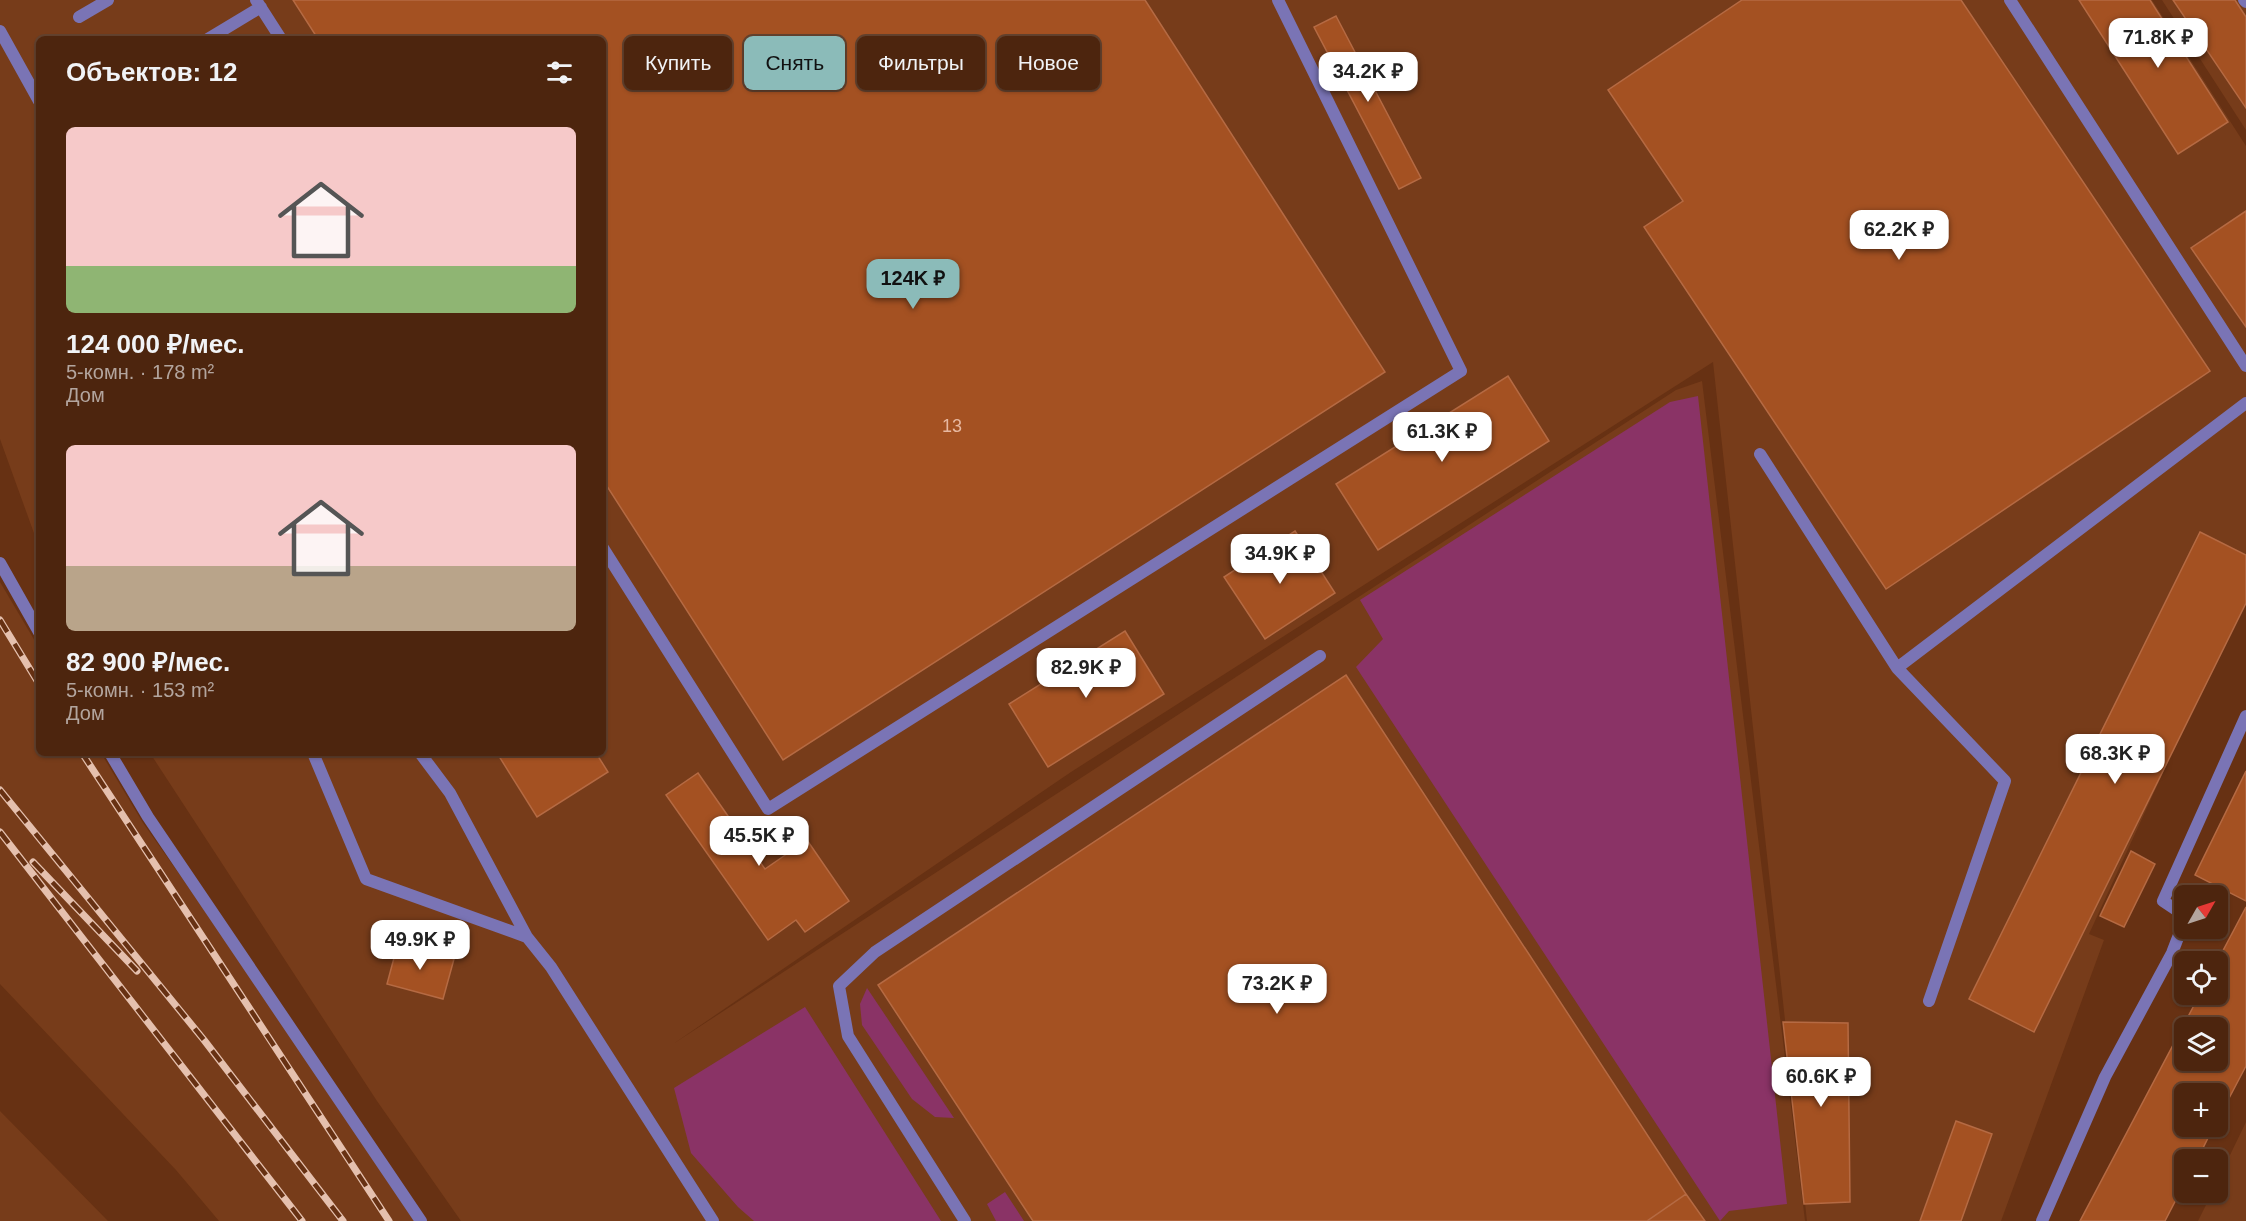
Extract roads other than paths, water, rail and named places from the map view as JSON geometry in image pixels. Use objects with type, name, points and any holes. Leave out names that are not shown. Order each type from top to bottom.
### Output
[{"type":"lane","points":[[79,17],[108,0]]},
{"type":"lane","points":[[606,553],[768,809],[1461,372],[1278,0]]},
{"type":"lane","points":[[2010,0],[2246,366]]},
{"type":"lane","points":[[212,36],[259,4],[278,36]]},
{"type":"lane","points":[[0,31],[36,96]]},
{"type":"lane","points":[[1897,668],[2246,403]]},
{"type":"lane","points":[[1760,454],[1897,668],[2005,781],[1929,1001]]},
{"type":"lane","points":[[0,563],[36,627]]},
{"type":"lane","points":[[965,1221],[848,1036],[839,986],[875,952],[1320,656]]},
{"type":"lane","points":[[2174,908],[2163,901],[2246,716]]},
{"type":"lane","points":[[112,756],[148,817],[421,1221]]},
{"type":"lane","points":[[314,756],[366,879],[527,937]]},
{"type":"lane","points":[[422,756],[450,793],[527,937],[551,967],[713,1221]]},
{"type":"lane","points":[[2042,1221],[2105,1077],[2177,939]]},
{"type":"railway","points":[[0,620],[36,679]]},
{"type":"railway","points":[[84,756],[389,1221]]},
{"type":"railway","points":[[0,790],[204,1040],[343,1221]]},
{"type":"railway","points":[[0,832],[302,1221]]},
{"type":"railway","points":[[33,862],[137,971]]}]
